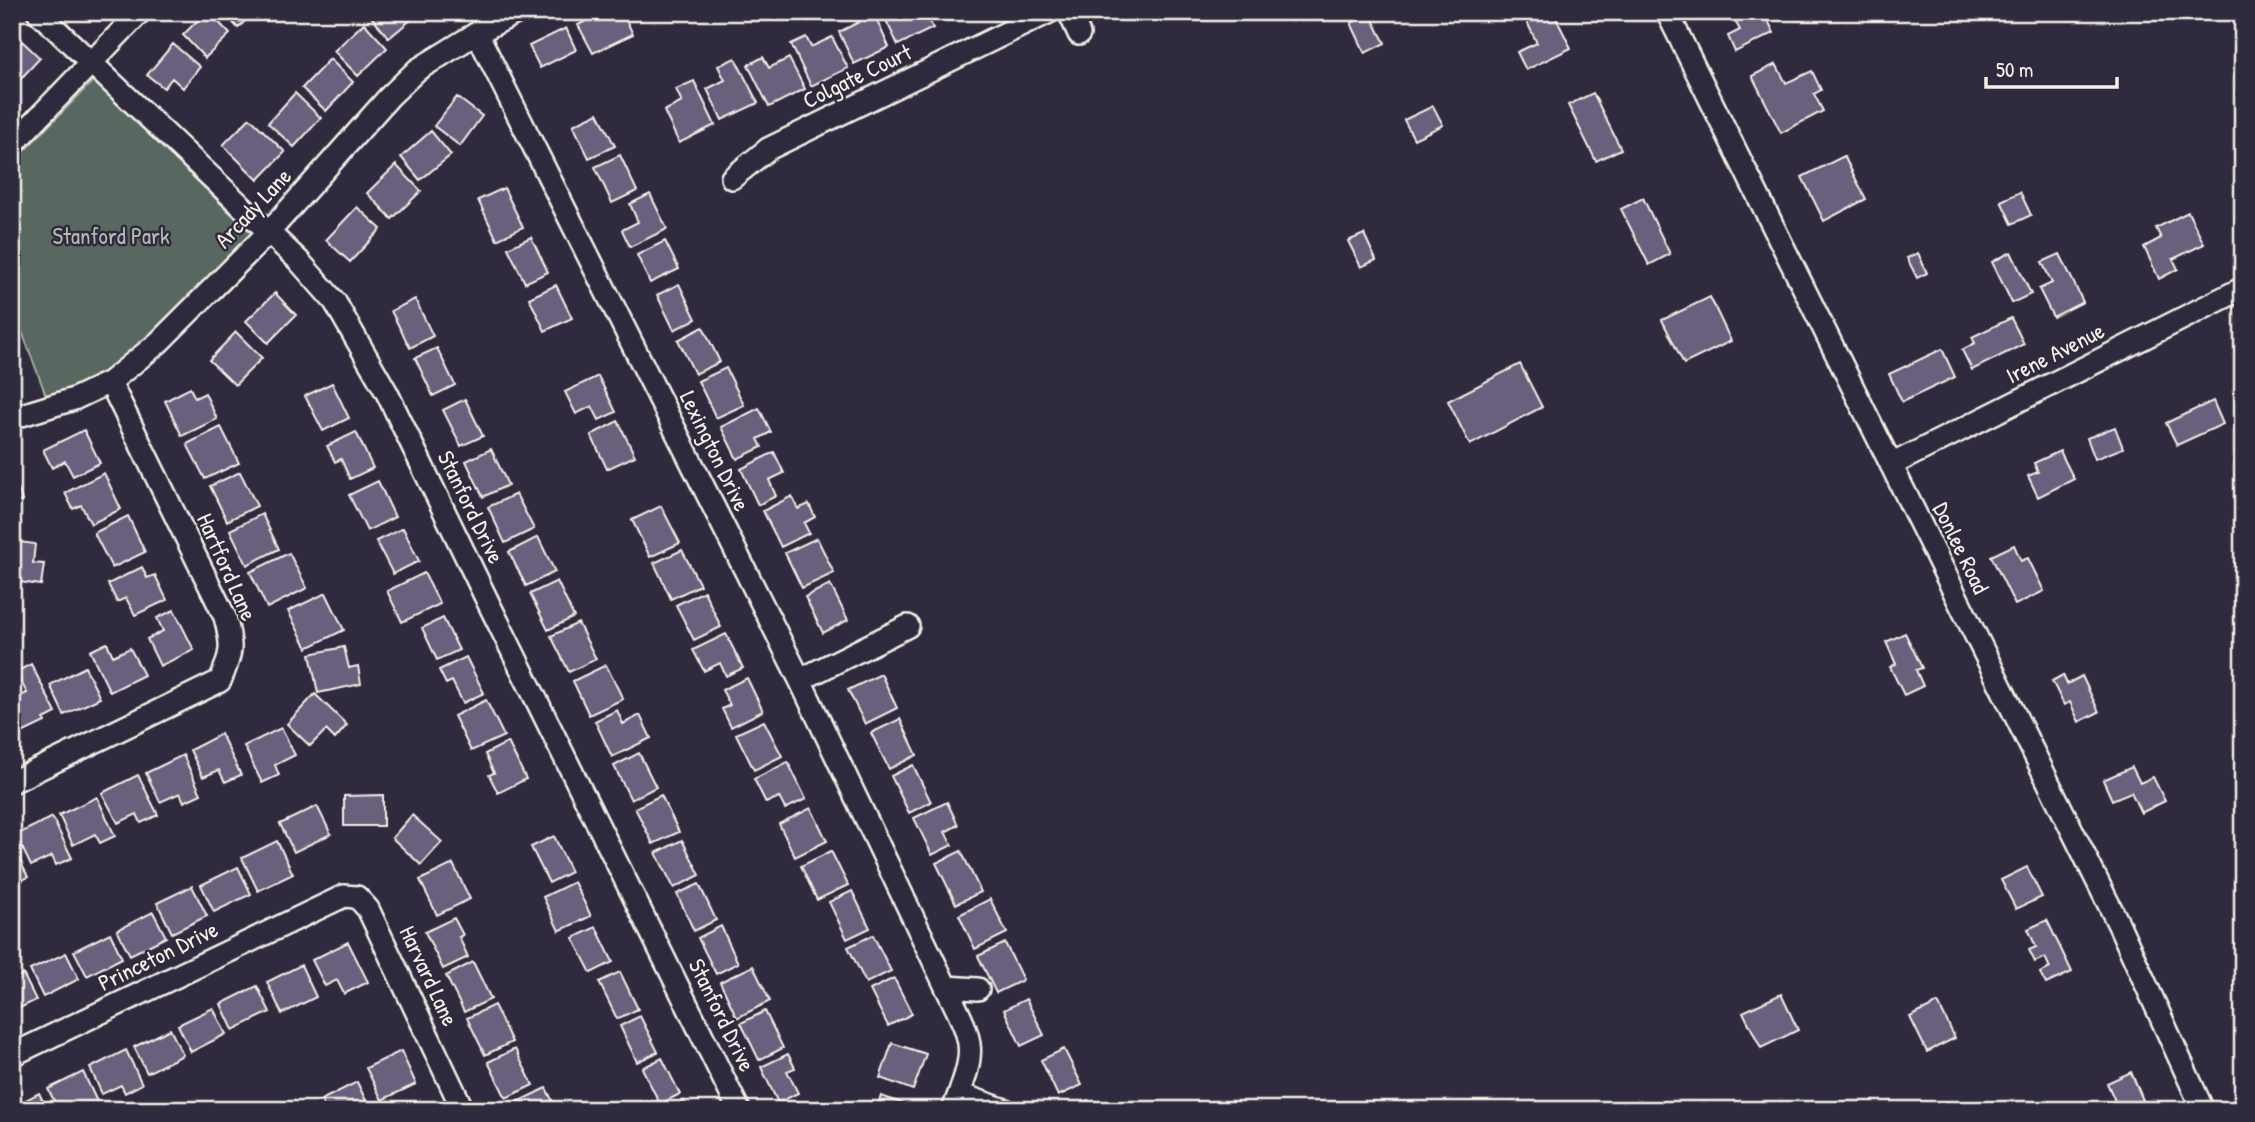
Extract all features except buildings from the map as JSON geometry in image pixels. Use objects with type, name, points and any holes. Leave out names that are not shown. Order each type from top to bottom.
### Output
[{"type":"street","name":"Stanford Drive","points":[[38,12],[299,261],[335,302],[387,393],[739,1110]]},
{"type":"street","points":[[12,145],[140,12]]},
{"type":"street","name":"Arcady Lane","points":[[12,418],[74,399],[110,382],[158,343],[268,233],[417,69],[518,12]]},
{"type":"street","name":"Colgate Court","points":[[732,178],[768,149],[1049,12]]},
{"type":"street","points":[[1069,12],[1079,34]]},
{"type":"street","name":"Donlee Road","points":[[1667,12],[2119,925],[2203,1110]]},
{"type":"street","name":"Lexington Drive","points":[[477,33],[800,680],[968,1031],[970,1065],[956,1102]]},
{"type":"street","name":"Irene Avenue","points":[[1891,465],[2243,288]]},
{"type":"street","name":"Hartford Lane","points":[[12,782],[220,681],[229,661],[232,643],[225,617],[110,382]]},
{"type":"street","points":[[800,680],[908,626]]},
{"type":"street","name":"Harvard Lane","points":[[326,903],[344,896],[357,897],[369,909],[461,1109]]},
{"type":"street","name":"Princeton Drive","points":[[12,1055],[326,903]]},
{"type":"street","points":[[946,986],[978,989]]},
{"type":"street","points":[[956,1102],[1005,1110]]},
{"type":"green space","name":"Stanford Park","points":[[94,80],[252,234],[151,339],[124,361],[87,383],[47,398],[12,305],[12,163]]}]
